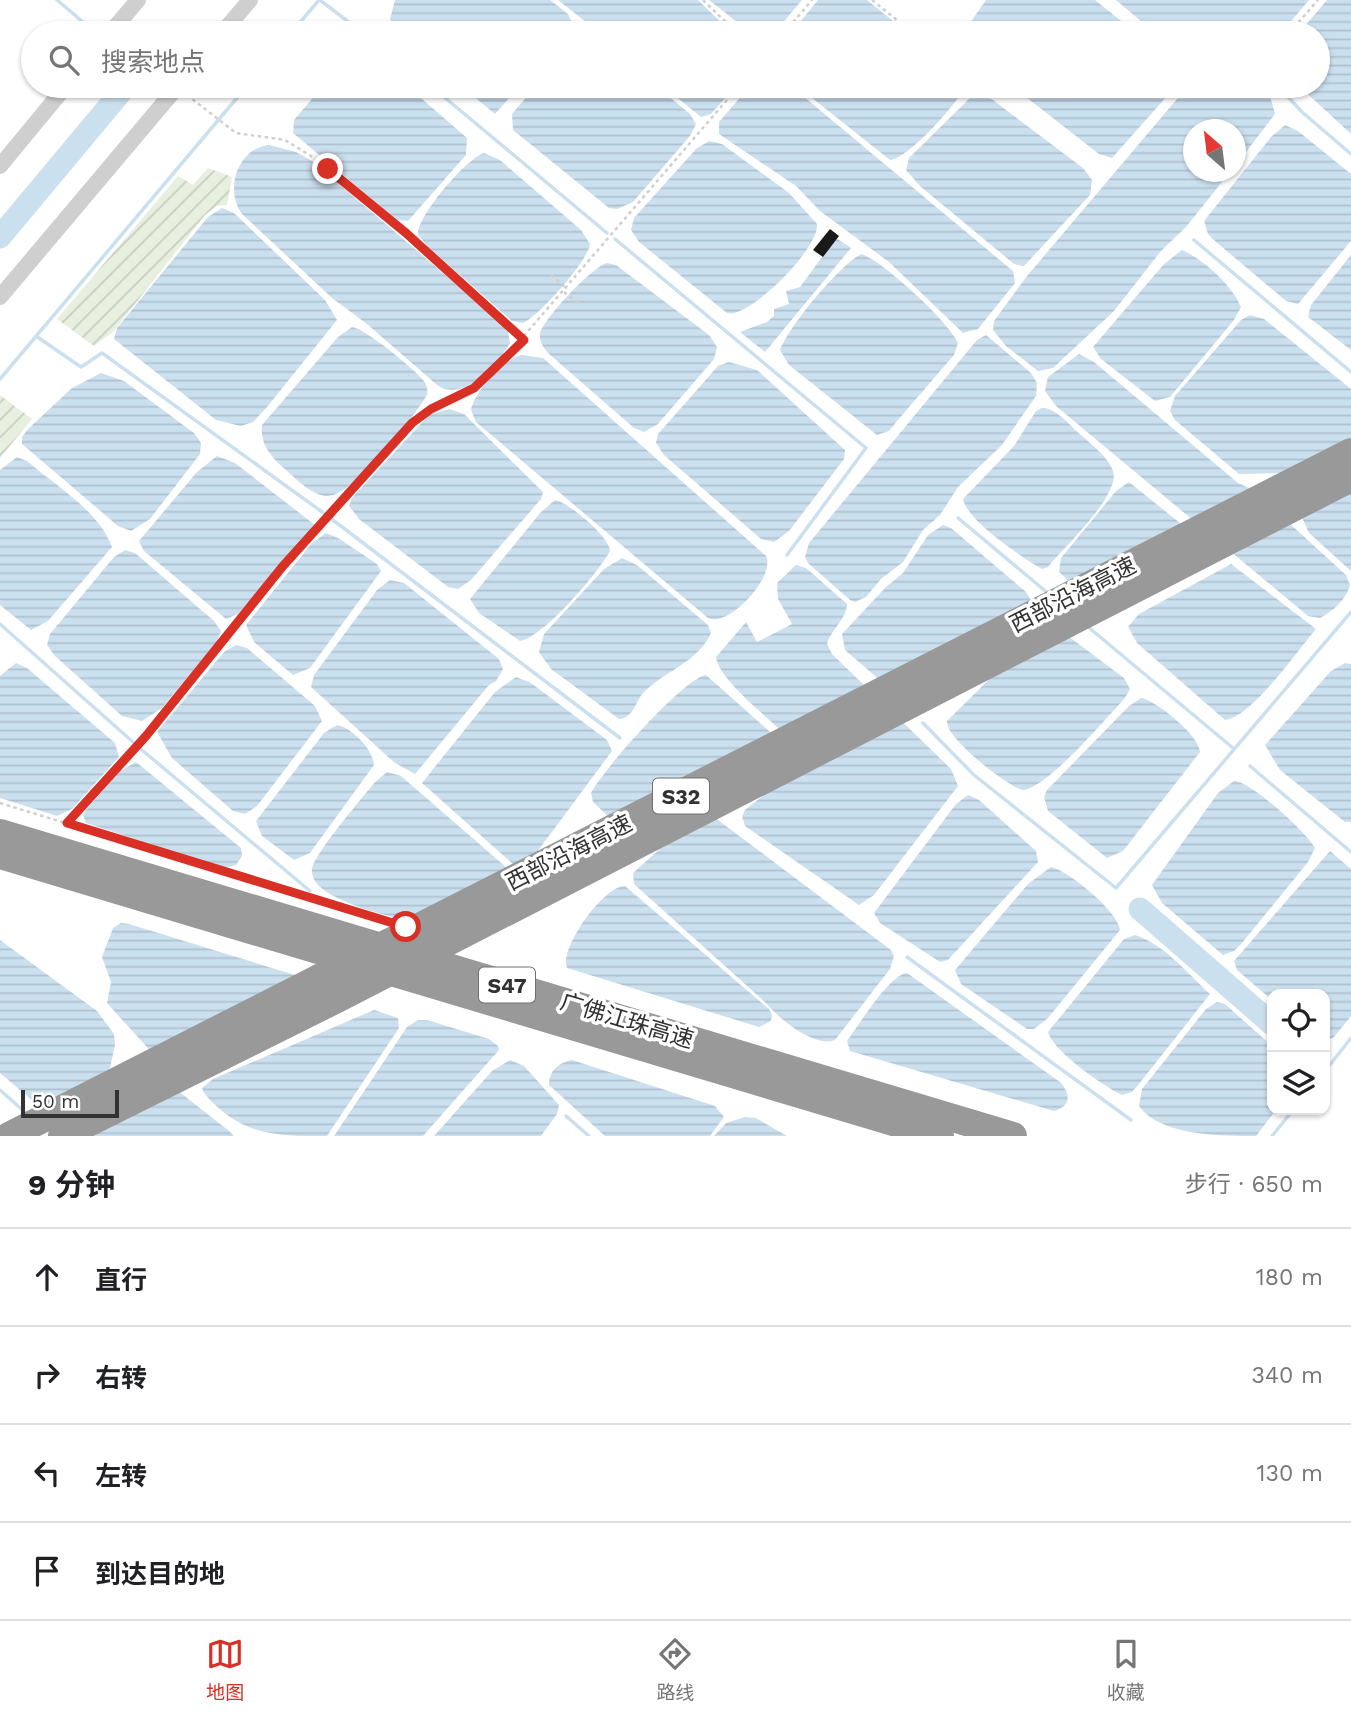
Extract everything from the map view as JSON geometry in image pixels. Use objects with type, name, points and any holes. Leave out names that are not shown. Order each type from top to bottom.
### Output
[{"type":"highway","name":"西部沿海高速","points":[[9,1136],[498,890],[1351,452]]},
{"type":"highway","name":"西部沿海高速","points":[[62,1136],[339,998],[1351,478]]},
{"type":"highway","name":"广佛江珠高速","points":[[0,833],[1013,1136]]},
{"type":"highway","name":"广佛江珠高速","points":[[0,855],[940,1136]]},
{"type":"street","points":[[120,21],[138,0]]},
{"type":"street","points":[[232,21],[250,0]]},
{"type":"street","points":[[0,166],[56,98]]},
{"type":"street","points":[[0,297],[168,98]]},
{"type":"path","points":[[703,0],[725,21]]},
{"type":"path","points":[[794,21],[812,0]]},
{"type":"path","points":[[872,0],[898,21]]},
{"type":"path","points":[[1300,21],[1318,0]]},
{"type":"path","points":[[192,98],[220,124],[236,133],[294,144],[406,233],[524,340]]},
{"type":"path","points":[[67,823],[146,736],[283,566],[412,423],[431,409],[474,388],[524,340],[729,98]]},
{"type":"path","points":[[551,275],[580,304]]},
{"type":"path","points":[[0,803],[393,923]]},
{"type":"green space","points":[[208,168],[232,177],[227,205],[217,206],[205,215],[113,332],[94,346],[57,319],[178,176],[193,185]]},
{"type":"green space","points":[[0,395],[32,419],[0,458]]},
{"type":"water","points":[[395,0],[550,0],[568,14],[571,21],[391,21]]},
{"type":"water","points":[[558,0],[698,0],[720,21],[585,21]]},
{"type":"water","points":[[709,0],[802,0],[784,21],[736,21]]},
{"type":"water","points":[[818,0],[867,0],[893,21],[801,21]]},
{"type":"water","points":[[986,0],[1095,0],[1121,21],[971,21]]},
{"type":"water","points":[[1116,0],[1309,0],[1291,21],[1141,21]]},
{"type":"water","points":[[1327,0],[1351,0],[1351,134],[1312,98],[1330,98],[1330,21],[1309,21]]},
{"type":"water","points":[[313,98],[421,98],[467,138],[466,155],[408,221],[397,220],[293,133],[294,120]]},
{"type":"water","points":[[476,98],[509,98],[495,114]]},
{"type":"water","points":[[526,98],[671,98],[690,114],[696,124],[690,136],[633,202],[617,209],[609,208],[513,130],[512,114]]},
{"type":"water","points":[[678,98],[725,98],[711,114],[701,117]]},
{"type":"water","points":[[740,98],[805,98],[1013,271],[1015,283],[978,329],[963,333],[889,262],[820,211],[796,186],[719,134],[719,122]]},
{"type":"water","points":[[812,98],[958,98],[920,141],[890,160]]},
{"type":"water","points":[[970,98],[989,98],[1083,168],[1092,180],[1090,195],[1024,266],[1014,264],[920,186],[906,170],[909,158]]},
{"type":"water","points":[[1027,98],[1165,98],[1112,158],[1099,154]]},
{"type":"water","points":[[1178,98],[1271,98],[1275,114],[1246,152],[1246,119],[1183,119],[1183,182],[1222,182],[1186,227],[1161,251],[1114,311],[1053,368],[1038,371],[1006,346],[993,330],[994,321],[1027,276]]},
{"type":"water","points":[[1285,125],[1298,131],[1351,174],[1351,241],[1298,304],[1286,301],[1215,241],[1208,234],[1204,221],[1235,182],[1246,182],[1246,168],[1271,137]]},
{"type":"water","points":[[709,141],[722,144],[789,193],[817,224],[815,235],[796,264],[766,294],[737,312],[727,313],[639,242],[631,230],[634,218],[696,149]]},
{"type":"water","points":[[269,145],[296,152],[312,161],[500,322],[508,331],[510,343],[497,362],[469,386],[447,389],[437,385],[367,324],[332,298],[242,214],[234,193],[237,171],[249,154]]},
{"type":"water","points":[[484,153],[500,160],[581,230],[590,244],[581,263],[562,287],[523,323],[512,321],[427,246],[418,234],[426,214],[444,189],[466,165]]},
{"type":"water","points":[[222,208],[234,213],[325,300],[337,320],[267,407],[253,422],[241,426],[216,420],[114,339],[117,328],[208,217]]},
{"type":"water","points":[[836,238],[851,248],[765,352],[740,332],[767,322],[774,316],[774,309],[789,304],[786,291],[800,287]]},
{"type":"water","points":[[1182,250],[1216,274],[1231,290],[1241,307],[1234,320],[1170,397],[1155,401],[1101,359],[1093,347],[1164,264]]},
{"type":"water","points":[[861,254],[871,258],[914,293],[942,321],[958,343],[954,355],[889,431],[877,435],[789,365],[780,350],[794,326],[816,298],[840,271]]},
{"type":"water","points":[[1351,255],[1351,350],[1308,317],[1311,305]]},
{"type":"water","points":[[607,263],[616,265],[709,335],[717,347],[714,359],[658,424],[644,432],[634,428],[548,353],[540,340],[543,327],[559,306],[580,283]]},
{"type":"water","points":[[1250,315],[1264,319],[1351,389],[1351,571],[1309,533],[1282,473],[1239,474],[1175,420],[1170,411],[1175,396],[1241,320]]},
{"type":"water","points":[[352,327],[378,341],[410,367],[424,382],[427,395],[396,437],[366,471],[351,485],[326,496],[304,486],[276,460],[265,445],[262,425],[338,337]]},
{"type":"water","points":[[986,335],[1031,373],[1037,383],[1036,396],[1002,445],[958,487],[940,515],[923,530],[903,562],[881,579],[866,597],[855,602],[850,600],[808,563],[805,557],[809,543],[977,340]]},
{"type":"water","points":[[1079,354],[1094,362],[1238,483],[1253,490],[1346,575],[1350,585],[1338,604],[1320,618],[1308,616],[1056,406],[1045,391],[1048,377]]},
{"type":"water","points":[[522,355],[543,358],[766,556],[764,576],[758,587],[738,608],[717,619],[708,618],[476,422],[471,410],[478,395],[499,369]]},
{"type":"water","points":[[729,362],[757,370],[845,450],[844,459],[789,531],[774,542],[761,539],[664,455],[656,443],[658,434],[718,366]]},
{"type":"water","points":[[101,373],[124,381],[194,433],[201,443],[200,454],[150,519],[131,531],[118,526],[22,444],[22,437],[27,430],[72,388]]},
{"type":"water","points":[[1042,408],[1058,414],[1099,452],[1111,466],[1113,481],[1100,507],[1089,521],[1048,567],[1042,569],[984,528],[974,518],[963,499],[1014,446],[1036,411]]},
{"type":"water","points":[[449,409],[464,414],[543,492],[541,499],[471,580],[458,589],[448,587],[359,519],[349,506],[352,498],[429,415]]},
{"type":"water","points":[[217,456],[235,463],[315,525],[238,614],[226,619],[144,551],[139,541],[197,472]]},
{"type":"water","points":[[17,457],[27,461],[87,511],[106,534],[112,547],[48,621],[31,630],[0,605],[0,470]]},
{"type":"water","points":[[1129,482],[1206,544],[1074,586],[1059,572],[1061,558],[1116,491]]},
{"type":"water","points":[[555,500],[587,521],[603,537],[610,551],[583,588],[556,617],[530,637],[520,641],[479,613],[470,599],[541,512]]},
{"type":"water","points":[[943,525],[951,528],[1026,592],[1031,600],[912,708],[845,650],[842,634],[886,587],[903,573],[928,535]]},
{"type":"water","points":[[326,533],[377,564],[381,571],[310,668],[293,675],[254,642],[246,625],[312,543]]},
{"type":"water","points":[[125,550],[135,553],[214,621],[221,631],[217,641],[162,708],[142,721],[122,716],[55,656],[47,645],[50,634],[114,557]]},
{"type":"water","points":[[622,558],[637,565],[708,625],[711,633],[698,652],[652,685],[628,716],[619,719],[551,669],[539,652],[544,634],[604,569]]},
{"type":"water","points":[[1231,564],[1316,629],[1248,708],[1225,720],[1137,643],[1128,627],[1139,614]]},
{"type":"water","points":[[796,565],[806,568],[847,604],[827,644],[832,654],[865,686],[789,738],[735,688],[719,666],[716,657],[746,622],[757,642],[792,624],[778,599],[777,583]]},
{"type":"water","points":[[390,580],[404,583],[499,659],[503,669],[496,681],[489,685],[415,774],[395,763],[311,687],[314,675],[377,590]]},
{"type":"water","points":[[1048,621],[1124,678],[1130,689],[1125,698],[1060,766],[1033,787],[1022,790],[991,770],[966,749],[949,729],[947,721]]},
{"type":"water","points":[[236,645],[247,648],[315,706],[322,721],[257,806],[245,814],[233,811],[172,758],[157,732],[224,652]]},
{"type":"water","points":[[16,663],[27,668],[115,743],[119,757],[72,809],[57,816],[0,798],[0,676]]},
{"type":"water","points":[[1345,663],[1351,664],[1351,822],[1345,822],[1280,770],[1265,745],[1331,671]]},
{"type":"water","points":[[706,675],[787,747],[633,840],[593,802],[591,793],[626,747],[663,708],[695,680]]},
{"type":"water","points":[[516,677],[531,683],[607,740],[612,751],[534,856],[514,865],[422,783],[495,692]]},
{"type":"water","points":[[1141,698],[1157,705],[1185,728],[1200,752],[1123,851],[1107,858],[1048,811],[1044,797],[1047,790],[1129,706]]},
{"type":"water","points":[[882,702],[951,769],[958,786],[874,895],[859,905],[745,826],[742,816],[745,810]]},
{"type":"water","points":[[337,725],[349,730],[361,740],[370,752],[374,765],[310,853],[294,860],[262,836],[256,821],[324,733]]},
{"type":"water","points":[[136,762],[241,848],[242,856],[236,865],[224,868],[86,823],[83,815],[86,810],[120,771]]},
{"type":"water","points":[[387,772],[401,776],[507,868],[447,929],[392,917],[346,902],[327,892],[315,881],[312,869],[321,851],[375,782]]},
{"type":"water","points":[[1234,781],[1253,789],[1278,809],[1315,848],[1308,862],[1242,943],[1234,951],[1223,955],[1162,903],[1152,885],[1218,793]]},
{"type":"water","points":[[968,795],[979,800],[1036,851],[1038,862],[948,960],[940,962],[880,923],[874,913],[956,804]]},
{"type":"water","points":[[714,817],[891,950],[894,956],[890,969],[835,1040],[818,1040],[798,1031],[634,884],[633,873],[691,821]]},
{"type":"water","points":[[1330,851],[1351,869],[1351,1016],[1334,1037],[1330,1039],[1330,989],[1267,989],[1267,996],[1237,970],[1234,961]]},
{"type":"water","points":[[1051,867],[1092,893],[1111,913],[1120,930],[1048,1018],[1034,1029],[1027,1029],[961,984],[955,970],[1028,884]]},
{"type":"water","points":[[625,886],[769,1009],[771,1021],[759,1027],[567,968],[566,959],[570,947],[585,920],[606,896]]},
{"type":"water","points":[[121,923],[308,979],[155,1056],[107,1003],[111,982],[102,957],[113,928]]},
{"type":"water","points":[[1135,935],[1166,952],[1210,994],[1139,1084],[1132,1092],[1122,1095],[1069,1058],[1059,1049],[1048,1032],[1124,939]]},
{"type":"water","points":[[0,940],[97,1011],[114,1034],[115,1045],[110,1068],[66,1129],[0,1073]]},
{"type":"water","points":[[907,973],[1060,1082],[1068,1099],[1064,1106],[1054,1111],[850,1051],[847,1041],[883,991]]},
{"type":"water","points":[[1217,1002],[1225,1004],[1267,1042],[1267,1115],[1272,1115],[1256,1136],[1226,1136],[1176,1129],[1149,1116],[1139,1106],[1142,1089],[1206,1009]]},
{"type":"water","points":[[374,1010],[398,1018],[399,1028],[327,1136],[275,1134],[245,1126],[231,1118],[204,1093],[202,1088],[213,1079]]},
{"type":"water","points":[[418,1020],[427,1020],[489,1039],[499,1050],[423,1136],[334,1136],[407,1027]]},
{"type":"water","points":[[510,1060],[524,1066],[559,1105],[557,1114],[541,1136],[434,1136],[492,1071]]},
{"type":"water","points":[[572,1060],[715,1106],[724,1117],[710,1136],[605,1136],[549,1085],[556,1068]]},
{"type":"water","points":[[154,1072],[229,1131],[234,1136],[93,1136]]},
{"type":"water","points":[[745,1117],[756,1118],[787,1136],[714,1136],[726,1123]]},
{"type":"building","points":[[830,229],[839,236],[823,257],[813,250]]},
{"type":"waterway","points":[[57,0],[82,21]]},
{"type":"waterway","points":[[301,21],[319,0]]},
{"type":"waterway","points":[[320,0],[347,21]]},
{"type":"waterway","points":[[0,237],[116,98]]},
{"type":"waterway","points":[[0,379],[237,98]]},
{"type":"waterway","points":[[445,98],[607,233]]},
{"type":"waterway","points":[[1289,98],[1351,154]]},
{"type":"waterway","points":[[615,239],[866,448],[787,555]]},
{"type":"waterway","points":[[1194,240],[1351,372]]},
{"type":"waterway","points":[[36,336],[81,367],[102,353],[325,514],[620,738]]},
{"type":"waterway","points":[[958,518],[1049,594]]},
{"type":"waterway","points":[[923,723],[974,775],[1116,888],[1351,612]]},
{"type":"waterway","points":[[0,624],[142,750],[310,891]]},
{"type":"waterway","points":[[1087,626],[1233,748]]},
{"type":"waterway","points":[[1250,766],[1351,852]]},
{"type":"waterway","points":[[1140,909],[1267,1020]]},
{"type":"waterway","points":[[907,957],[1131,1120]]},
{"type":"waterway","points":[[1330,1065],[1351,1038]]},
{"type":"waterway","points":[[0,1090],[27,1114]]},
{"type":"waterway","points":[[1272,1136],[1289,1115]]},
{"type":"waterway","points":[[566,1116],[589,1136]]},
{"type":"route","points":[[328,169],[406,233],[524,340],[474,388],[431,409],[412,423],[283,566],[146,736],[67,823],[406,927]]}]
